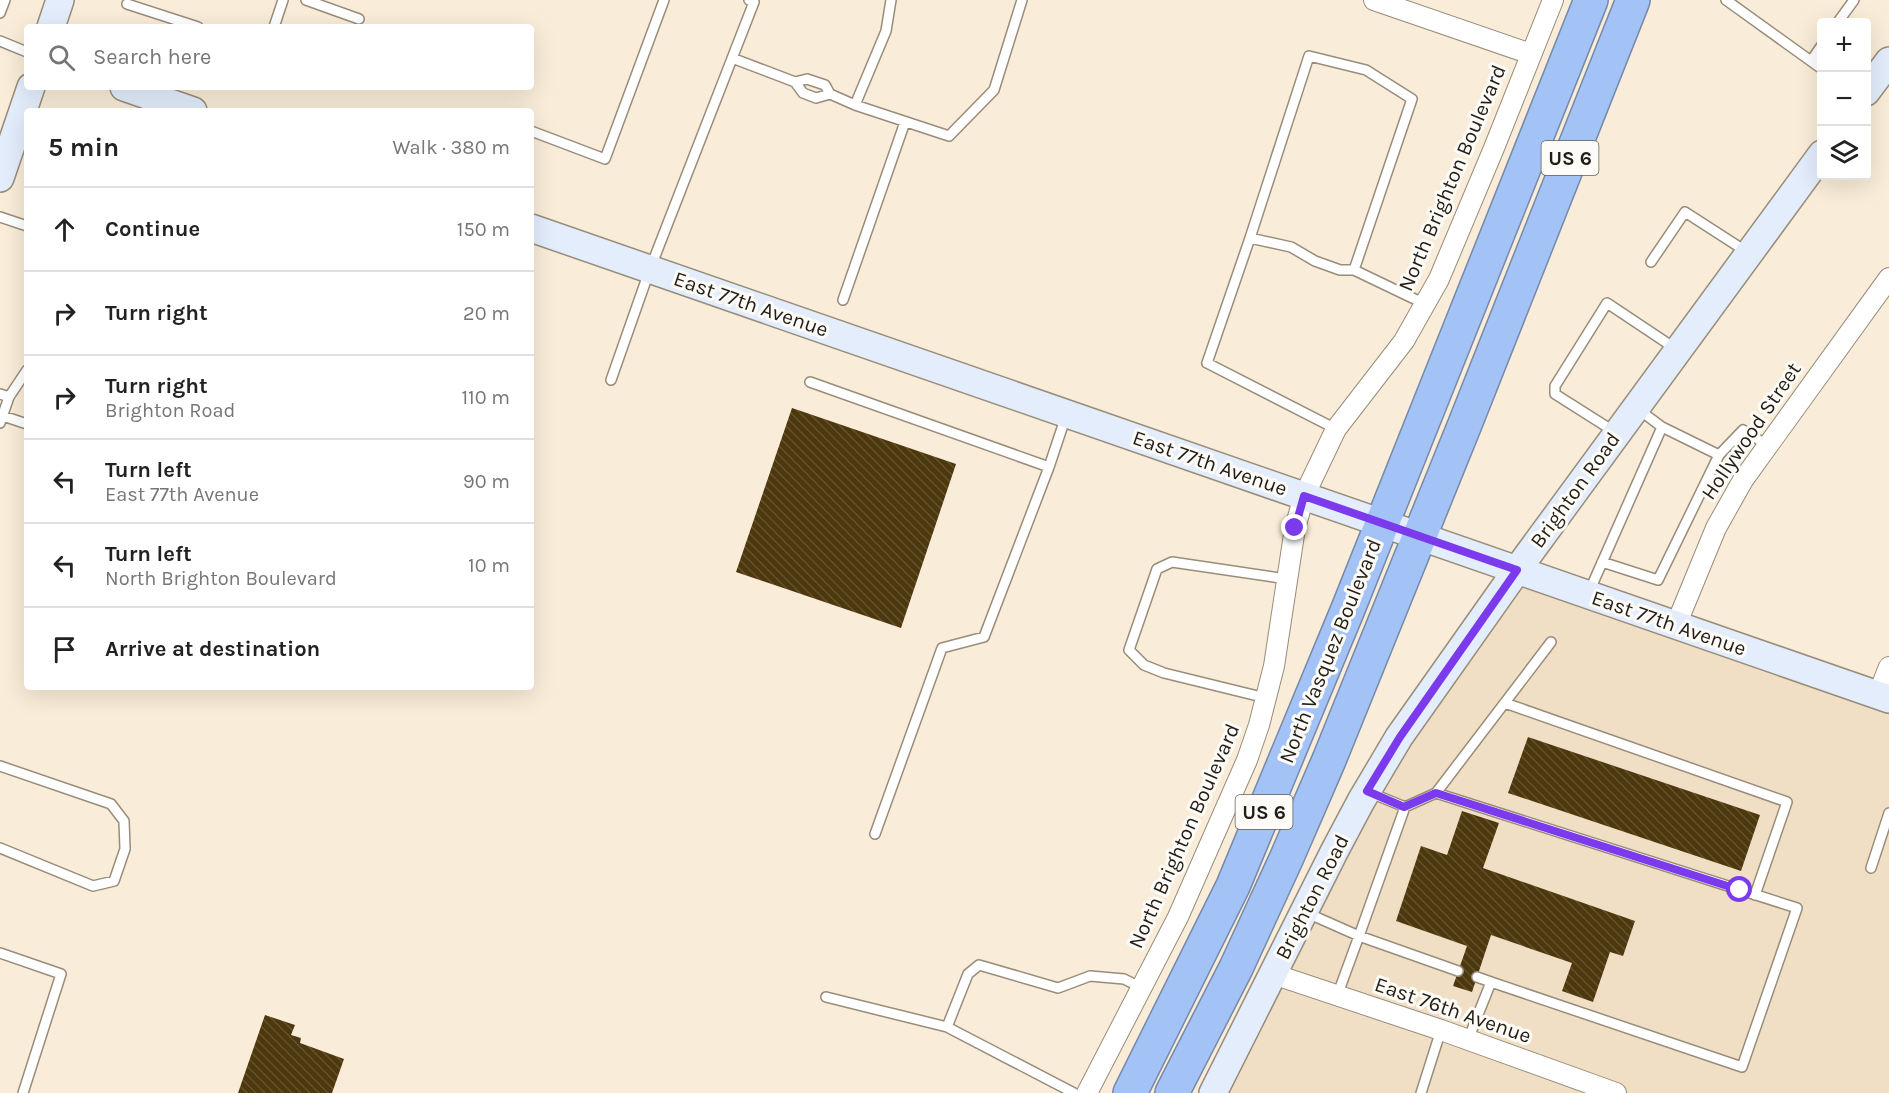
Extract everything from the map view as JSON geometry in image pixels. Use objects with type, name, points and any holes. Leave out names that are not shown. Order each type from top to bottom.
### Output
[{"type":"highway","name":"North Vasquez Boulevard","points":[[1130,1093],[1233,886],[1348,609],[1591,0]]},
{"type":"highway","name":"North Vasquez Boulevard","points":[[1172,1093],[1236,968],[1287,857],[1420,536],[1633,0]]},
{"type":"street","points":[[52,24],[60,0]]},
{"type":"street","points":[[1374,0],[1531,54]]},
{"type":"street","name":"North Brighton Boulevard","points":[[1087,1093],[1178,917],[1231,798],[1259,724],[1274,666],[1298,511],[1304,496],[1336,429],[1404,341],[1453,250],[1553,0]]},
{"type":"street","points":[[1871,85],[1889,61]]},
{"type":"street","points":[[1,174],[30,90]]},
{"type":"street","points":[[133,90],[184,108]]},
{"type":"street","name":"Brighton Road","points":[[1213,1093],[1367,791],[1400,737],[1517,570],[1817,160]]},
{"type":"street","name":"East 77th Avenue","points":[[534,229],[1884,697]]},
{"type":"street","name":"Hollywood Street","points":[[1676,625],[1716,528],[1743,480],[1889,278]]},
{"type":"street","points":[[1884,697],[1889,668]]},
{"type":"street","name":"East 76th Avenue","points":[[1273,974],[1441,1030],[1616,1093]]},
{"type":"lane","points":[[0,13],[5,0]]},
{"type":"lane","points":[[275,24],[283,0]]},
{"type":"lane","points":[[306,0],[358,19]]},
{"type":"lane","points":[[534,132],[605,159],[664,0]]},
{"type":"lane","points":[[611,380],[650,269],[754,2],[748,0]]},
{"type":"lane","points":[[855,105],[886,31],[891,0]]},
{"type":"lane","points":[[795,82],[807,79],[825,85],[830,94],[855,105],[949,136],[994,90],[1022,0]]},
{"type":"lane","points":[[1726,0],[1817,66]]},
{"type":"lane","points":[[1841,18],[1854,0]]},
{"type":"lane","points":[[127,4],[189,24]]},
{"type":"lane","points":[[0,41],[24,51]]},
{"type":"lane","points":[[1810,61],[1817,51]]},
{"type":"lane","points":[[1336,429],[1207,363],[1309,56],[1366,70],[1412,99],[1354,270]]},
{"type":"lane","points":[[732,58],[795,82],[803,93],[816,98],[830,94]]},
{"type":"lane","points":[[843,300],[905,122]]},
{"type":"lane","points":[[1651,262],[1685,212],[1749,254]]},
{"type":"lane","points":[[0,217],[24,225]]},
{"type":"lane","points":[[1250,238],[1291,247],[1315,261],[1340,270],[1354,270],[1425,304]]},
{"type":"lane","points":[[1617,434],[1555,394],[1555,386],[1607,303],[1678,351]]},
{"type":"lane","points":[[24,373],[5,395],[1,419],[24,423]]},
{"type":"lane","points":[[810,382],[1049,467]]},
{"type":"lane","points":[[1636,407],[1662,427],[1719,455]]},
{"type":"lane","points":[[875,834],[942,648],[984,638],[1067,414]]},
{"type":"lane","points":[[1588,594],[1662,427]]},
{"type":"lane","points":[[1602,562],[1658,580],[1719,455],[1743,430],[1767,446]]},
{"type":"lane","points":[[1266,698],[1144,666],[1129,650],[1157,569],[1172,562],[1287,579]]},
{"type":"lane","points":[[1367,791],[1404,807],[1436,793],[1551,642]]},
{"type":"lane","points":[[1505,703],[1787,802],[1755,895]]},
{"type":"lane","points":[[0,766],[111,804],[124,821],[125,849],[114,881],[93,886],[0,848]]},
{"type":"lane","points":[[1436,793],[1797,908],[1742,1067],[1477,977]]},
{"type":"lane","points":[[1337,996],[1404,807]]},
{"type":"lane","points":[[1871,868],[1889,813]]},
{"type":"lane","points":[[1305,912],[1359,936],[1458,970]]},
{"type":"lane","points":[[0,953],[60,974],[23,1093]]},
{"type":"lane","points":[[947,1027],[969,974],[979,965],[1058,988],[1090,976],[1124,979],[1142,988]]},
{"type":"lane","points":[[1468,1040],[1491,982]]},
{"type":"lane","points":[[826,997],[947,1027],[1074,1093]]},
{"type":"lane","points":[[1421,1093],[1441,1030]]},
{"type":"shaded area","points":[[1515,575],[1889,697],[1889,1093],[1213,1093],[1334,852]]},
{"type":"building","points":[[792,408],[956,464],[901,628],[736,572]]},
{"type":"building","points":[[1528,737],[1760,815],[1741,871],[1508,793]]},
{"type":"building","points":[[1462,811],[1499,823],[1483,868],[1635,921],[1623,956],[1610,952],[1593,1002],[1562,991],[1572,963],[1491,935],[1472,992],[1453,986],[1467,946],[1396,921],[1421,846],[1447,855]]},
{"type":"building","points":[[265,1015],[295,1025],[291,1035],[301,1038],[300,1043],[344,1059],[332,1093],[238,1093]]},
{"type":"route","points":[[1295,528],[1304,496],[1517,570],[1400,737],[1367,791],[1404,807],[1436,793],[1740,890]]}]
